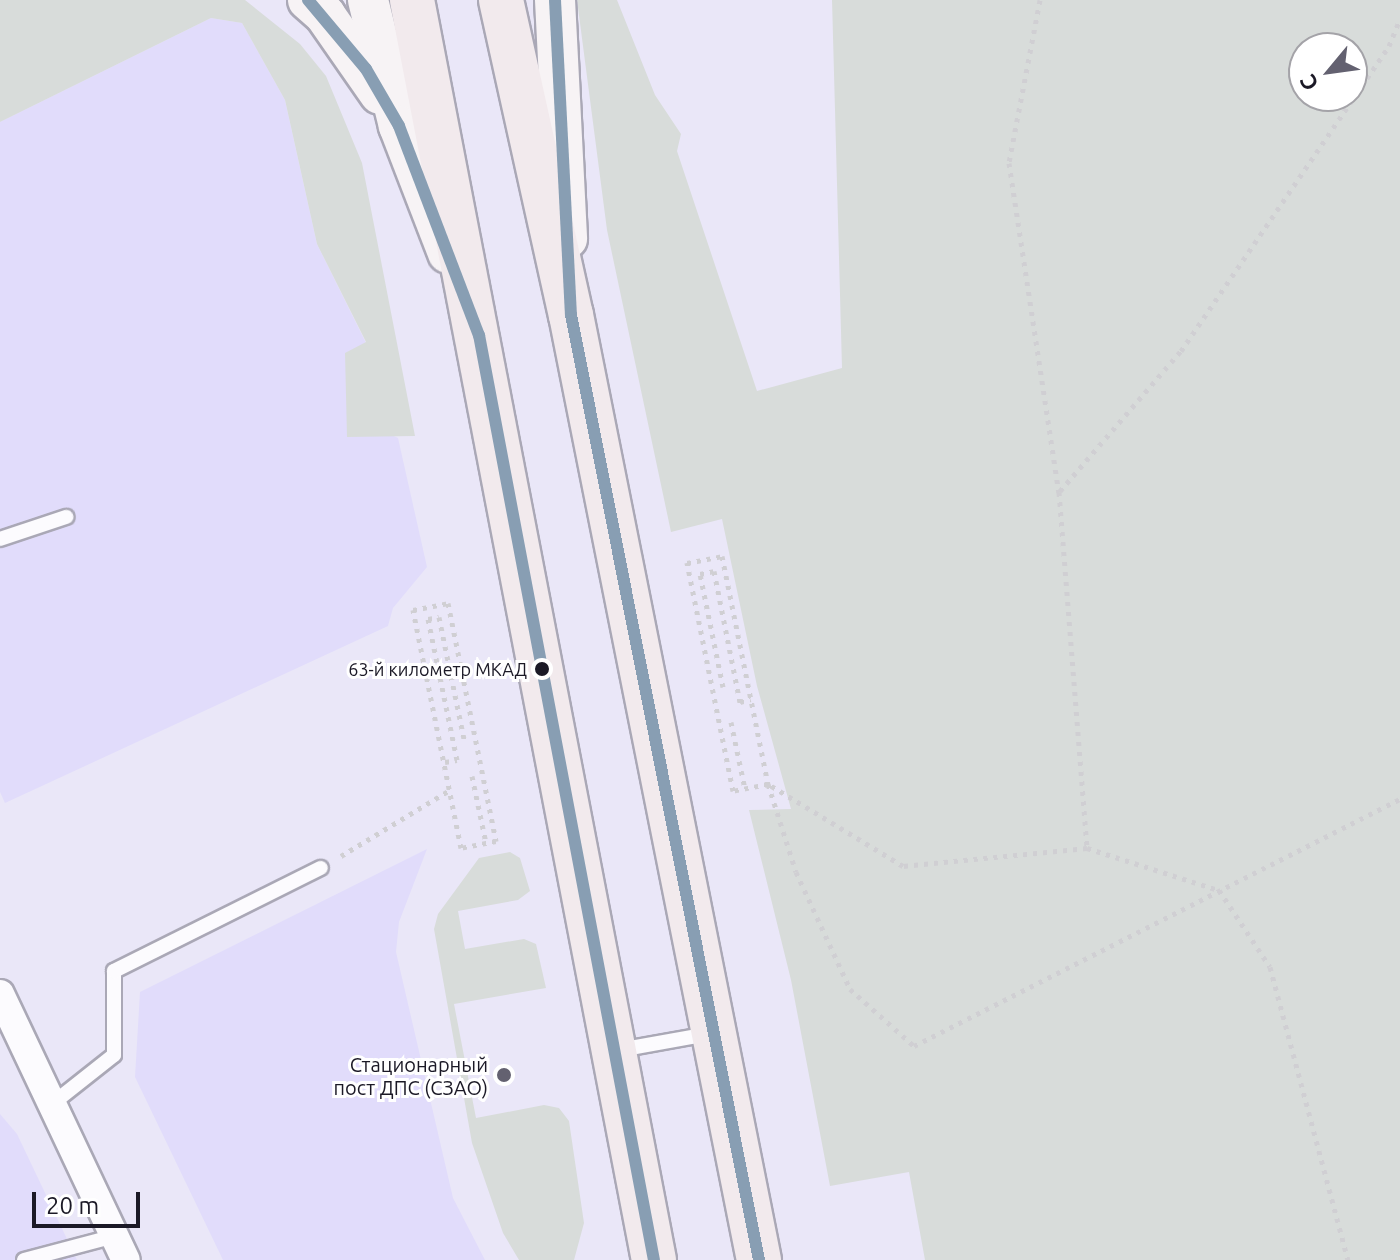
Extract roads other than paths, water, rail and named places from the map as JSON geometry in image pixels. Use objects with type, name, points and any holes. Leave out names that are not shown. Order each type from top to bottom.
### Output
[{"type":"main road","points":[[308,0],[366,69],[399,126]]},
{"type":"main road","points":[[368,0],[399,126],[479,335]]},
{"type":"main road","points":[[412,0],[479,335],[654,1260]]},
{"type":"main road","points":[[501,0],[571,315],[759,1260]]},
{"type":"main road","points":[[555,0],[571,315]]},
{"type":"street","points":[[0,994],[121,1248]]},
{"type":"lane","points":[[0,539],[66,517]]},
{"type":"lane","points":[[52,1104],[114,1055],[114,971],[321,868]]},
{"type":"lane","points":[[614,1051],[713,1033]]},
{"type":"lane","points":[[24,1260],[121,1248]]},
{"type":"place","name":"63-й километр МКАД","points":[[542,669]]},
{"type":"place","name":"Стационарный пост ДПС (СЗАО)","points":[[504,1075]]}]
